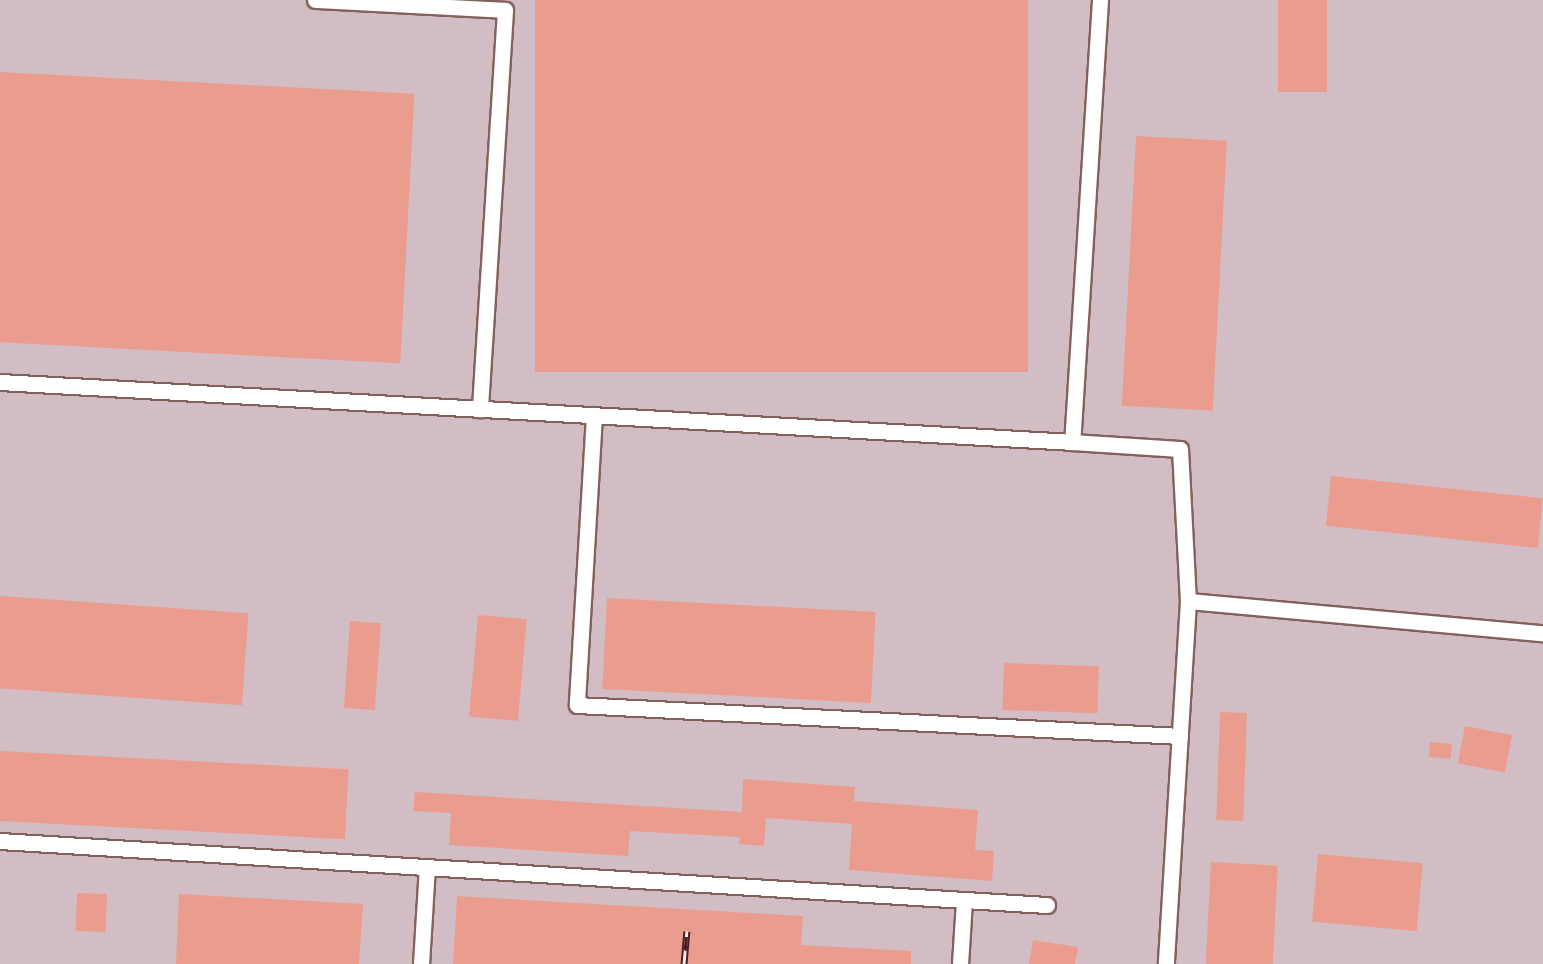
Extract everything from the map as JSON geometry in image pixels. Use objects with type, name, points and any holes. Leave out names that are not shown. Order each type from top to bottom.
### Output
[{"type":"lane","points":[[315,0],[505,10],[480,409]]},
{"type":"lane","points":[[1072,442],[1100,0]]},
{"type":"lane","points":[[0,381],[1180,449],[1188,601],[1166,964]]},
{"type":"lane","points":[[594,415],[578,705],[1180,736]]},
{"type":"lane","points":[[1188,601],[1543,633]]},
{"type":"lane","points":[[0,841],[1047,905]]},
{"type":"lane","points":[[421,964],[427,867]]},
{"type":"lane","points":[[960,964],[964,900]]},
{"type":"shaded area","points":[[0,0],[1543,0],[1543,964],[0,964]]},
{"type":"building","points":[[535,0],[1028,0],[1028,372],[535,372]]},
{"type":"building","points":[[1278,0],[1327,0],[1327,92],[1278,92]]},
{"type":"building","points":[[0,72],[414,94],[400,363],[0,342]]},
{"type":"building","points":[[1136,136],[1227,141],[1213,410],[1122,406]]},
{"type":"building","points":[[1331,476],[1543,498],[1538,548],[1326,526]]},
{"type":"building","points":[[0,596],[248,613],[242,705],[0,688]]},
{"type":"building","points":[[607,598],[876,612],[871,703],[602,689]]},
{"type":"building","points":[[478,615],[527,619],[518,721],[469,717]]},
{"type":"building","points":[[350,621],[381,623],[375,710],[344,708]]},
{"type":"building","points":[[1004,663],[1099,666],[1097,713],[1002,710]]},
{"type":"building","points":[[1220,712],[1247,713],[1243,821],[1216,820]]},
{"type":"building","points":[[1465,726],[1512,735],[1505,772],[1458,763]]},
{"type":"building","points":[[1430,742],[1452,744],[1451,759],[1429,757]]},
{"type":"building","points":[[0,751],[349,769],[345,839],[0,821]]},
{"type":"building","points":[[743,779],[855,787],[854,801],[978,810],[975,850],[994,851],[992,881],[849,870],[852,824],[766,818],[764,846],[739,844],[740,837],[630,831],[628,856],[449,845],[451,813],[413,811],[415,792],[742,812]]},
{"type":"building","points":[[1318,854],[1423,863],[1417,931],[1312,922]]},
{"type":"building","points":[[1211,862],[1278,866],[1273,964],[1206,964]]},
{"type":"building","points":[[77,893],[107,894],[106,932],[76,931]]},
{"type":"building","points":[[179,894],[363,904],[359,964],[176,964]]},
{"type":"building","points":[[457,896],[803,916],[801,945],[911,951],[911,964],[453,964]]},
{"type":"building","points":[[1033,940],[1078,947],[1075,964],[1029,964]]},
{"type":"railway","points":[[684,964],[687,931]]}]
